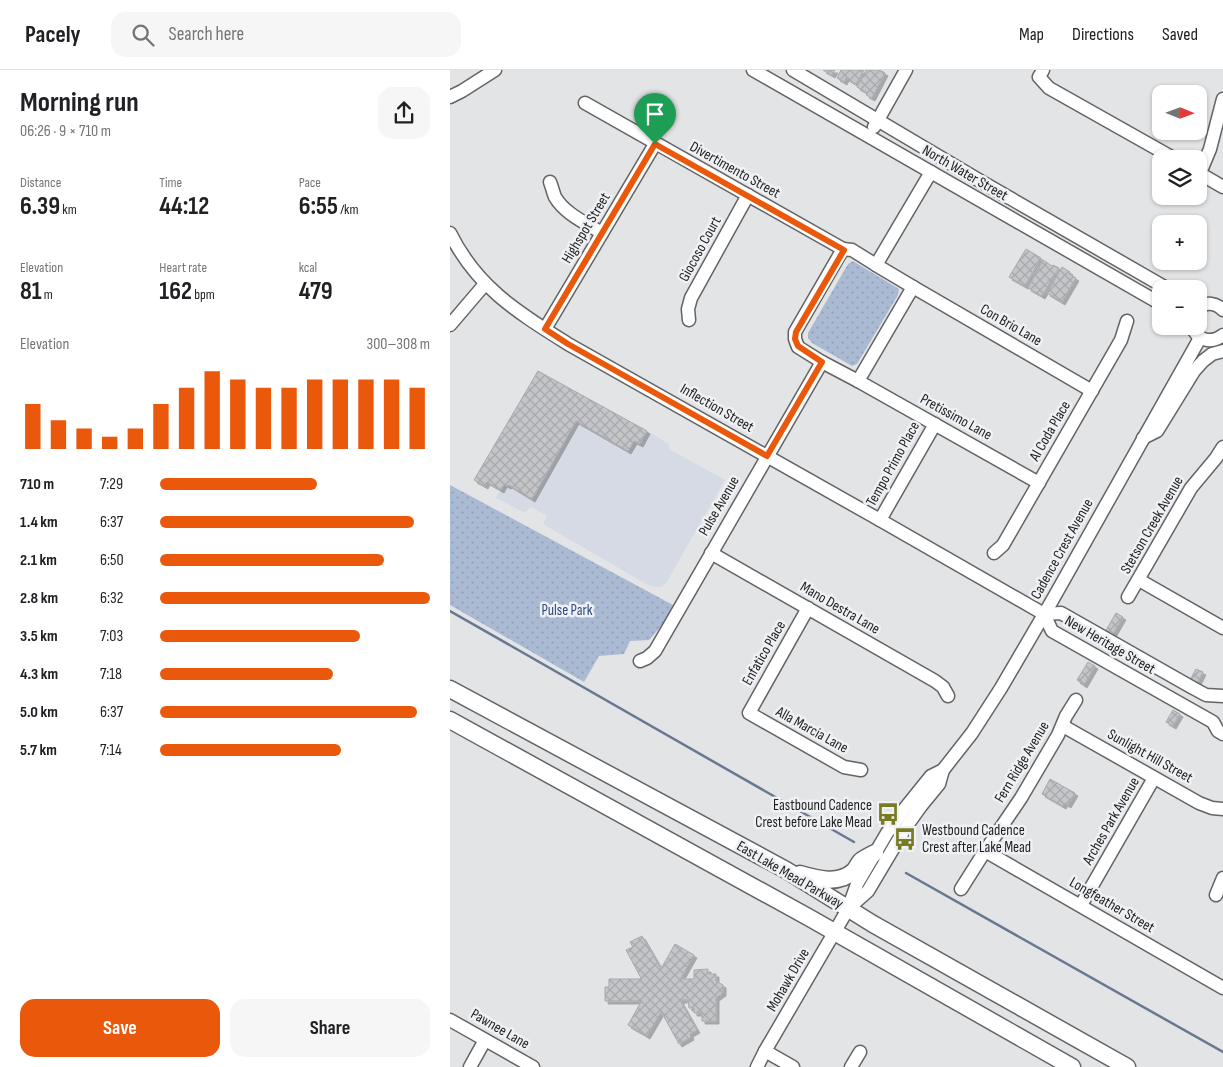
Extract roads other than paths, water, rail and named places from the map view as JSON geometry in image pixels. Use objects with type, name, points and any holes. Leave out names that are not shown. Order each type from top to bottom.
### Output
[{"type":"main road","name":"East Lake Mead Parkway","points":[[450,689],[786,870],[848,909],[1127,1067]]},
{"type":"main road","name":"East Lake Mead Parkway","points":[[450,720],[834,932],[1072,1067]]},
{"type":"main road","points":[[786,870],[823,879],[837,879],[854,871],[861,862],[875,853]]},
{"type":"street","points":[[450,97],[495,70]]},
{"type":"street","name":"North Water Street","points":[[753,70],[1152,299]]},
{"type":"street","name":"North Water Street","points":[[792,70],[1152,280]]},
{"type":"street","points":[[868,136],[906,70]]},
{"type":"street","points":[[1041,73],[1049,88],[1159,150]]},
{"type":"street","points":[[1207,156],[1223,99]]},
{"type":"street","name":"Divertimento Street","points":[[585,103],[844,250]]},
{"type":"street","name":"Highspot Street","points":[[545,329],[655,144]]},
{"type":"street","points":[[876,264],[931,172]]},
{"type":"street","points":[[1207,178],[1223,187]]},
{"type":"street","points":[[550,182],[554,196],[561,205],[602,234]]},
{"type":"street","name":"Giocoso Court","points":[[689,320],[688,309],[691,298],[748,195]]},
{"type":"street","name":"Inflection Street","points":[[450,233],[460,252],[485,284],[509,305],[568,344],[1044,614]]},
{"type":"street","points":[[844,250],[852,250],[876,264],[914,287],[858,380],[822,362],[798,346],[795,339],[796,332],[844,250]]},
{"type":"street","points":[[450,325],[485,284]]},
{"type":"street","name":"Con Brio Lane","points":[[914,287],[1092,391]]},
{"type":"street","points":[[1207,304],[1222,305]]},
{"type":"street","name":"Al Coda Place","points":[[994,554],[1003,545],[1092,391],[1121,340],[1127,321]]},
{"type":"street","points":[[1197,335],[1200,338],[1212,341],[1223,335]]},
{"type":"street","name":"Cadence Crest Avenue","points":[[848,909],[868,891],[906,827],[939,784],[943,770],[987,711],[1200,338]]},
{"type":"street","points":[[1143,438],[1158,431],[1194,371],[1203,361],[1212,354],[1223,351]]},
{"type":"street","name":"Pulse Avenue","points":[[640,661],[647,658],[655,650],[822,362]]},
{"type":"street","name":"Pretissimo Lane","points":[[858,380],[1039,482]]},
{"type":"street","name":"Tempo Primo Place","points":[[880,520],[935,424]]},
{"type":"street","name":"Stetson Creek Avenue","points":[[1128,597],[1191,488],[1223,447]]},
{"type":"street","name":"Mano Destra Lane","points":[[711,553],[935,681],[943,687],[948,696]]},
{"type":"street","points":[[1139,580],[1223,628]]},
{"type":"street","name":"Enfatico Place","points":[[749,713],[808,608]]},
{"type":"street","name":"New Heritage Street","points":[[1223,696],[1206,695],[1061,613],[1044,614],[1052,632],[1218,723],[1218,731],[1223,734]]},
{"type":"street","name":"Fern Ridge Avenue","points":[[961,890],[984,850],[1021,798],[1076,700]]},
{"type":"street","name":"Alla Marcia Lane","points":[[749,713],[844,767],[861,770]]},
{"type":"street","name":"Sunlight Hill Street","points":[[1063,726],[1199,803],[1212,808],[1223,809]]},
{"type":"street","name":"Cadence Crest Avenue","points":[[848,909],[857,884],[887,833],[931,776],[943,770]]},
{"type":"street","name":"Arches Park Avenue","points":[[1081,905],[1154,778]]},
{"type":"street","name":"Longfeather Street","points":[[984,850],[1223,988]]},
{"type":"street","points":[[1216,896],[1223,878]]},
{"type":"street","name":"Mohawk Drive","points":[[757,1067],[848,909]]},
{"type":"street","name":"Pawnee Lane","points":[[450,1020],[533,1067]]},
{"type":"street","points":[[470,1067],[485,1040]]},
{"type":"street","points":[[765,1051],[793,1067]]},
{"type":"street","points":[[851,1067],[860,1052]]},
{"type":"waterway","points":[[450,611],[854,842]]},
{"type":"waterway","points":[[906,873],[1223,1052]]},
{"type":"place","name":"Eastbound Cadence Crest before Lake Mead","points":[[888,814]]},
{"type":"place","name":"Westbound Cadence Crest after Lake Mead","points":[[905,839]]},
{"type":"park label","name":"Pulse Park","points":[[567,610]]}]
